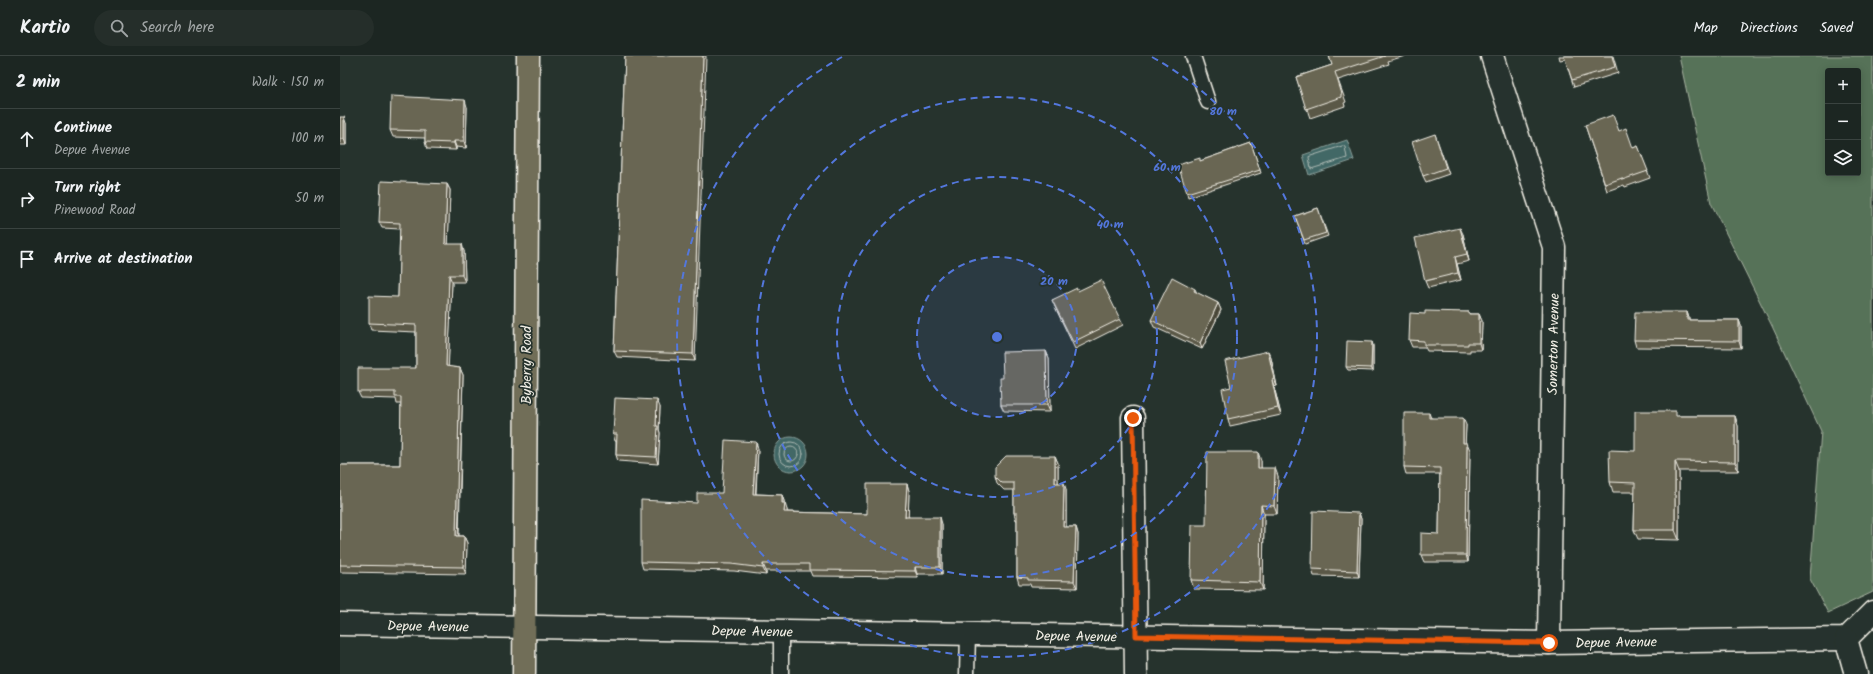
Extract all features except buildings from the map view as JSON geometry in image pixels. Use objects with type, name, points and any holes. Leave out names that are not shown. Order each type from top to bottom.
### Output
[{"type":"main road","name":"Byberry Road","points":[[524,674],[528,56]]},
{"type":"street","name":"Somerton Avenue","points":[[1492,56],[1554,247],[1549,643]]},
{"type":"street","points":[[1133,418],[1136,674]]},
{"type":"street","points":[[1856,674],[1846,639],[1873,612]]},
{"type":"street","name":"Depue Avenue","points":[[340,624],[1549,643],[1846,639]]},
{"type":"lane","points":[[1193,56],[1208,102]]},
{"type":"lane","points":[[781,632],[781,674]]},
{"type":"lane","points":[[967,674],[968,634]]},
{"type":"green space","points":[[1679,56],[1873,56],[1873,592],[1828,613],[1810,579],[1821,431],[1772,326],[1711,203]]},
{"type":"water","points":[[1347,140],[1354,160],[1309,175],[1303,155]]},
{"type":"water","points":[[791,437],[803,442],[808,454],[803,466],[791,471],[779,466],[774,454],[779,442]]},
{"type":"route","points":[[1133,418],[1136,636],[1549,643]]}]
